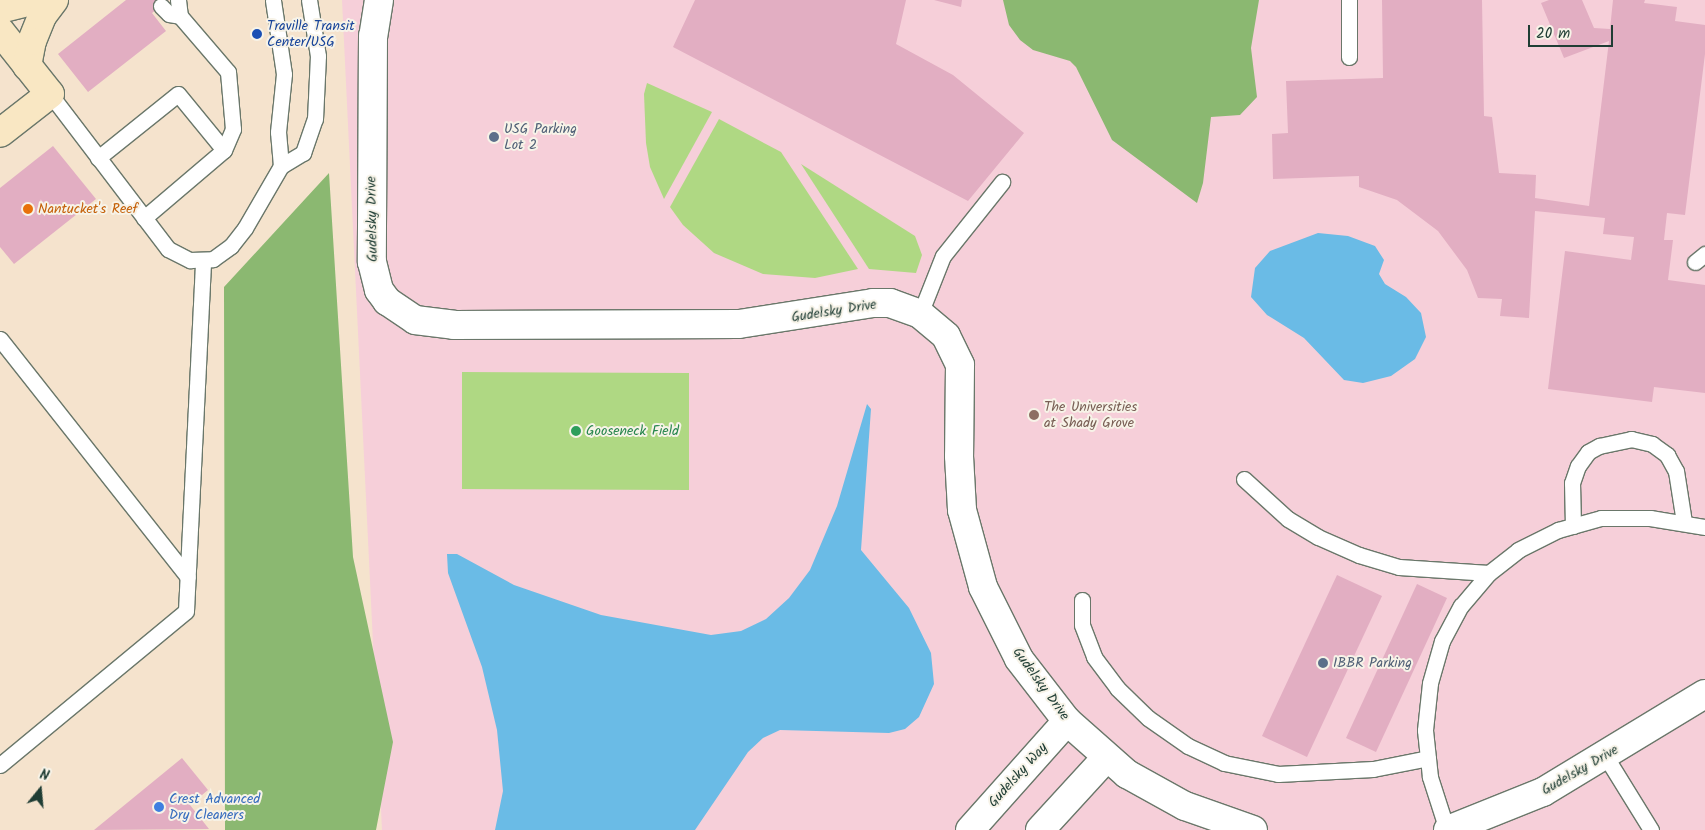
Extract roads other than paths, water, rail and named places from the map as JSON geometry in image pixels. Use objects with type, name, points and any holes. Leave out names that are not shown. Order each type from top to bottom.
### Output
[{"type":"street","points":[[0,9],[35,0]]},
{"type":"street","points":[[27,66],[32,41],[42,16],[54,0]]},
{"type":"street","name":"Gudelsky Drive","points":[[379,0],[373,36],[372,262],[379,290],[387,301],[415,320],[463,325],[739,324],[872,303],[890,303],[920,314],[946,336],[960,365],[959,456],[962,510],[983,587],[1019,659],[1067,721],[1106,758],[1154,791],[1225,822],[1253,830]]},
{"type":"street","points":[[0,31],[50,94],[0,133]]},
{"type":"street","name":"Gudelsky Drive","points":[[1447,830],[1522,802],[1606,756],[1705,694]]},
{"type":"street","name":"Gudelsky Way","points":[[970,830],[1067,721]]},
{"type":"street","points":[[1040,830],[1106,758]]},
{"type":"lane","points":[[144,218],[224,150],[233,130],[228,72],[180,16],[178,0]]},
{"type":"lane","points":[[273,0],[284,74],[278,132],[281,166]]},
{"type":"lane","points":[[50,94],[168,249],[190,260],[203,260],[222,254],[231,246],[281,166],[303,153],[315,119],[318,56],[309,0]]},
{"type":"lane","points":[[1349,0],[1349,56]]},
{"type":"lane","points":[[161,6],[169,14],[180,16]]},
{"type":"lane","points":[[98,158],[178,94],[224,150]]},
{"type":"lane","points":[[920,314],[948,248],[1002,182]]},
{"type":"lane","points":[[0,764],[186,611],[203,260]]},
{"type":"lane","points":[[0,339],[188,577]]},
{"type":"lane","points":[[1573,526],[1572,483],[1578,466],[1588,452],[1599,446],[1631,439],[1652,444],[1667,455],[1676,471],[1684,522]]},
{"type":"lane","points":[[1244,479],[1288,519],[1318,537],[1359,555],[1399,567],[1489,573]]},
{"type":"lane","points":[[1447,830],[1430,777],[1425,730],[1428,702],[1442,641],[1461,606],[1489,573],[1518,550],[1558,530],[1601,518],[1684,522],[1705,527]]},
{"type":"lane","points":[[1082,600],[1082,625],[1094,658],[1117,688],[1148,718],[1188,746],[1224,762],[1278,774],[1373,769],[1428,758]]},
{"type":"lane","points":[[1606,756],[1651,830]]},
{"type":"water","points":[[1318,233],[1348,236],[1375,246],[1384,260],[1379,274],[1385,284],[1406,297],[1421,313],[1426,337],[1415,359],[1391,376],[1363,383],[1344,380],[1304,338],[1267,315],[1251,297],[1255,268],[1270,251]]},
{"type":"water","points":[[867,404],[871,409],[861,550],[909,608],[931,653],[934,684],[919,717],[905,729],[889,733],[780,730],[763,738],[748,752],[695,830],[495,830],[503,791],[497,730],[482,667],[448,573],[447,554],[457,554],[514,585],[601,615],[711,635],[741,631],[766,619],[789,598],[810,570],[837,506]]},
{"type":"place","name":"Traville Transit Center/USG","points":[[257,34]]},
{"type":"place","name":"USG Parking Lot 2","points":[[494,137]]},
{"type":"place","name":"Nantucket's Reef","points":[[28,209]]},
{"type":"place","name":"The Universities at Shady Grove","points":[[1034,415]]},
{"type":"place","name":"Gooseneck Field","points":[[576,431]]},
{"type":"place","name":"IBBR Parking","points":[[1323,663]]},
{"type":"place","name":"Crest Advanced Dry Cleaners","points":[[159,807]]}]
